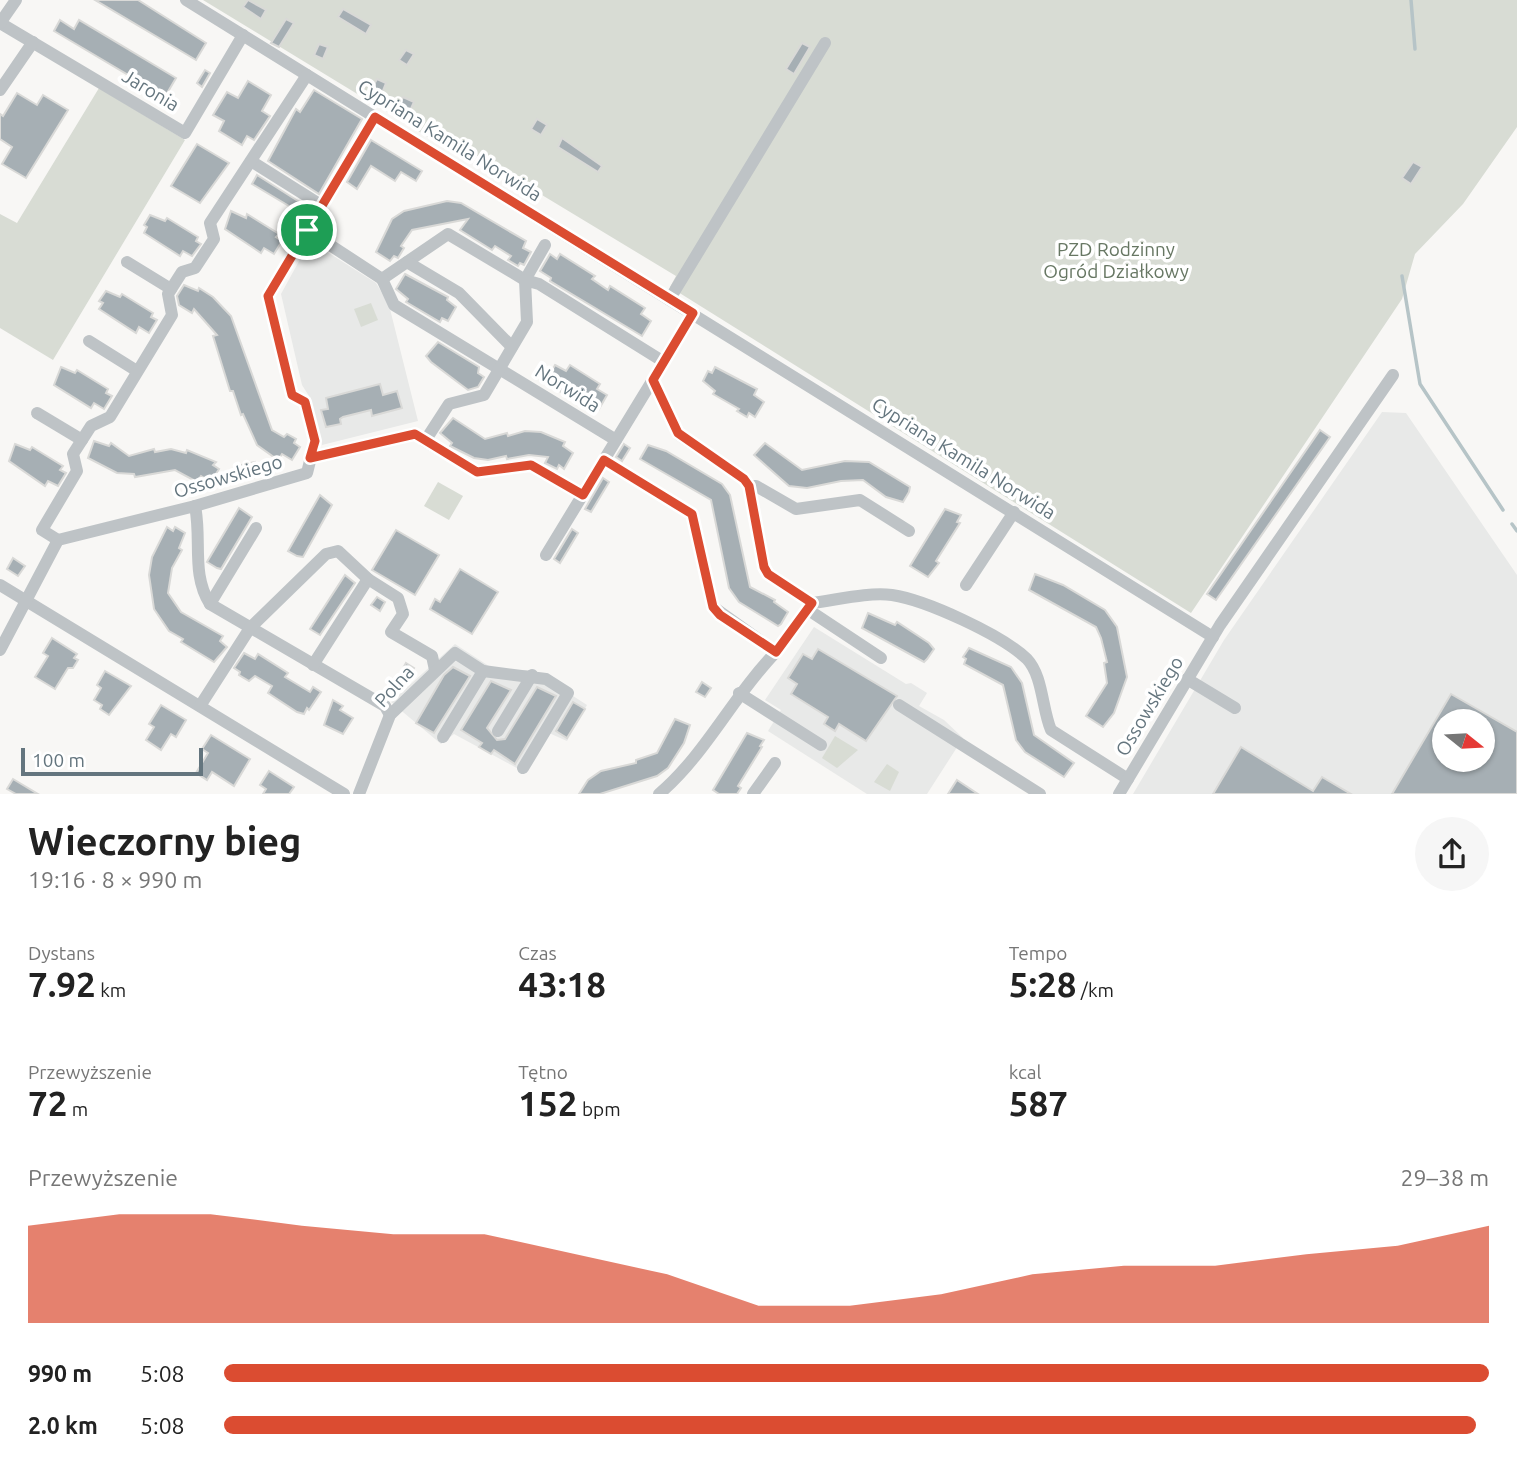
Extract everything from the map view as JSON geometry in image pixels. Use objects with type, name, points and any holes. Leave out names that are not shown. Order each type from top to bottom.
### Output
[{"type":"street","points":[[0,23],[16,0]]},
{"type":"street","name":"Cypriana Kamila Norwida","points":[[186,0],[1213,637]]},
{"type":"street","name":"Jaronia","points":[[0,23],[185,133],[243,36]]},
{"type":"street","points":[[0,90],[33,42]]},
{"type":"street","points":[[674,292],[825,43]]},
{"type":"street","points":[[0,650],[58,540],[42,530],[77,471],[73,454],[91,426],[110,417],[172,315],[168,294],[182,272],[195,268],[214,239],[211,223],[307,75]]},
{"type":"street","name":"Ossowskiego","points":[[58,540],[195,506],[307,473],[315,441],[305,402],[292,395],[268,296],[375,117]]},
{"type":"street","points":[[251,161],[321,205]]},
{"type":"street","points":[[307,230],[382,279],[447,234],[525,280],[539,284],[664,362]]},
{"type":"street","points":[[425,441],[449,404],[484,395],[527,322],[525,280],[545,245]]},
{"type":"street","points":[[127,262],[171,289]]},
{"type":"street","points":[[407,262],[459,293],[512,348]]},
{"type":"street","name":"Norwida","points":[[382,279],[394,305],[617,440]]},
{"type":"street","points":[[546,555],[693,313]]},
{"type":"street","points":[[89,341],[137,371]]},
{"type":"street","name":"Ossowskiego","points":[[1119,794],[1213,637],[1393,375]]},
{"type":"street","points":[[653,380],[678,433],[744,479],[749,486],[764,567],[768,574],[881,658]]},
{"type":"street","points":[[37,413],[82,440]]},
{"type":"street","points":[[310,458],[415,434],[477,472],[531,465],[583,495]]},
{"type":"street","points":[[604,460],[692,514],[713,607],[720,615],[776,652]]},
{"type":"street","points":[[749,486],[756,486],[796,509],[860,500],[909,531]]},
{"type":"street","points":[[195,506],[200,528],[197,566],[202,592],[210,604],[384,706],[390,715]]},
{"type":"street","points":[[966,585],[1014,512]]},
{"type":"street","points":[[210,604],[256,528]]},
{"type":"street","points":[[200,706],[250,628],[326,554],[338,551],[348,557],[368,579],[398,598],[403,614],[391,632],[432,656],[435,670]]},
{"type":"street","points":[[313,665],[368,579]]},
{"type":"street","points":[[0,584],[344,794]]},
{"type":"street","points":[[659,794],[682,775],[739,694],[776,652],[810,606],[893,595],[976,626],[1027,659],[1034,670],[1051,730],[1128,779]]},
{"type":"street","name":"Polna","points":[[359,794],[390,715],[435,670],[455,653],[483,671]]},
{"type":"street","points":[[443,737],[483,671],[532,675],[546,679],[568,693],[523,768]]},
{"type":"street","points":[[498,731],[532,675]]},
{"type":"street","points":[[1187,680],[1236,708]]},
{"type":"street","points":[[739,694],[821,746]]},
{"type":"street","points":[[900,705],[1040,794]]},
{"type":"street","points":[[753,794],[775,763]]},
{"type":"shaded area","points":[[310,241],[376,283],[389,305],[418,421],[322,445],[309,396],[302,385],[281,294]]},
{"type":"shaded area","points":[[1382,412],[1406,413],[1517,575],[1517,794],[1133,794],[1224,640]]},
{"type":"shaded area","points":[[814,627],[906,684],[911,683],[927,693],[919,706],[944,720],[963,738],[927,794],[867,794],[768,731],[781,710],[765,700]]},
{"type":"shaded area","points":[[455,644],[495,670],[533,670],[587,705],[567,741],[549,733],[526,773],[454,734],[441,744],[391,702]]},
{"type":"green space","name":"PZD Rodzinny Ogród Działkowy","points":[[203,0],[1517,0],[1517,127],[1463,204],[1415,254],[1402,299],[1191,613],[670,287],[676,276],[469,151],[464,159]]},
{"type":"green space","points":[[99,88],[185,140],[53,360],[0,328],[0,214],[17,223]]},
{"type":"green space","points":[[371,303],[378,320],[361,327],[354,309]]},
{"type":"green space","points":[[438,482],[463,496],[449,520],[424,506]]},
{"type":"green space","points":[[835,736],[858,750],[837,768],[822,758]]},
{"type":"green space","points":[[887,764],[899,772],[890,791],[874,782]]},
{"type":"building","points":[[95,0],[138,0],[206,43],[196,60]]},
{"type":"building","points":[[248,0],[266,10],[261,19],[243,7]]},
{"type":"building","points":[[343,9],[371,25],[366,34],[338,17]]},
{"type":"building","points":[[286,19],[294,23],[279,47],[271,43]]},
{"type":"building","points":[[60,20],[74,29],[79,20],[176,78],[166,95],[54,31]]},
{"type":"building","points":[[802,43],[810,47],[794,74],[786,69]]},
{"type":"building","points":[[319,44],[328,47],[323,59],[314,55]]},
{"type":"building","points":[[406,50],[414,54],[407,65],[399,60]]},
{"type":"building","points":[[205,70],[210,73],[202,87],[197,83]]},
{"type":"building","points":[[377,79],[386,83],[382,93],[372,88]]},
{"type":"building","points":[[248,81],[271,95],[262,111],[270,116],[254,140],[247,136],[242,145],[219,131],[224,121],[213,115],[227,92],[238,98]]},
{"type":"building","points":[[314,90],[362,119],[319,194],[268,161],[296,109],[300,112]]},
{"type":"building","points":[[17,93],[37,105],[43,95],[68,110],[26,178],[2,164],[12,147],[0,139],[0,114],[3,116]]},
{"type":"building","points":[[403,97],[414,102],[408,115],[397,110]]},
{"type":"building","points":[[537,119],[547,125],[541,135],[531,129]]},
{"type":"building","points":[[562,138],[602,166],[598,172],[558,147]]},
{"type":"building","points":[[371,140],[422,171],[416,181],[401,172],[395,181],[371,166],[357,189],[347,182]]},
{"type":"building","points":[[197,144],[229,163],[200,203],[171,186]]},
{"type":"building","points":[[1413,162],[1422,167],[1411,184],[1402,178]]},
{"type":"building","points":[[257,175],[309,208],[304,215],[252,184]]},
{"type":"building","points":[[447,201],[461,203],[526,241],[523,248],[531,252],[524,265],[520,263],[518,266],[508,260],[511,256],[495,246],[492,250],[460,230],[468,219],[412,230],[401,246],[404,248],[398,258],[394,256],[390,261],[376,252],[392,219],[404,211]]},
{"type":"building","points":[[231,211],[246,218],[247,214],[279,234],[276,237],[282,241],[274,254],[264,248],[261,253],[225,229]]},
{"type":"building","points":[[150,215],[165,221],[167,218],[198,237],[196,241],[201,244],[192,256],[183,251],[180,256],[144,233],[147,227],[144,225]]},
{"type":"building","points":[[550,254],[557,259],[560,254],[595,276],[592,279],[608,290],[610,286],[645,308],[641,314],[651,321],[642,336],[550,281],[551,278],[540,271]]},
{"type":"building","points":[[405,274],[448,297],[447,300],[456,307],[448,321],[442,318],[440,322],[406,302],[408,299],[396,289]]},
{"type":"building","points":[[184,285],[198,291],[199,288],[213,297],[231,316],[272,430],[284,437],[287,434],[296,439],[294,443],[300,447],[292,460],[282,454],[278,460],[257,445],[243,414],[241,415],[233,391],[230,391],[213,336],[217,335],[194,309],[192,313],[179,305],[177,296]]},
{"type":"building","points":[[106,291],[120,297],[122,294],[153,313],[151,317],[157,320],[149,333],[139,327],[136,333],[99,309],[103,303],[99,301]]},
{"type":"building","points":[[438,342],[479,367],[478,373],[484,377],[478,387],[468,390],[431,362],[426,356]]},
{"type":"building","points":[[555,365],[566,371],[570,365],[600,384],[597,389],[607,395],[599,409],[594,406],[591,409],[563,389],[561,392],[550,386],[553,382],[547,379]]},
{"type":"building","points":[[61,367],[75,373],[77,370],[108,389],[106,393],[112,396],[104,409],[94,403],[91,408],[54,385]]},
{"type":"building","points":[[715,367],[757,389],[754,395],[764,402],[755,417],[749,413],[747,417],[737,411],[739,409],[713,394],[715,391],[703,381],[708,371],[712,373]]},
{"type":"building","points":[[380,384],[383,395],[397,391],[402,408],[372,416],[371,410],[343,417],[340,419],[341,424],[326,427],[321,410],[328,409],[326,398]]},
{"type":"building","points":[[453,418],[485,439],[507,433],[508,436],[525,431],[541,432],[565,442],[563,446],[573,453],[564,469],[559,465],[557,469],[545,463],[548,457],[529,455],[507,459],[506,456],[488,460],[474,458],[450,446],[452,443],[440,433]]},
{"type":"building","points":[[1320,430],[1330,437],[1216,600],[1207,594]]},
{"type":"building","points":[[94,441],[109,446],[111,443],[129,456],[154,449],[155,452],[171,449],[186,453],[187,450],[216,462],[213,465],[219,469],[211,482],[201,476],[197,482],[175,470],[135,477],[134,474],[117,473],[88,458]]},
{"type":"building","points":[[765,443],[802,470],[845,461],[869,462],[910,487],[909,492],[903,502],[886,497],[863,480],[841,481],[807,488],[789,486],[754,455]]},
{"type":"building","points":[[15,444],[30,450],[32,447],[63,466],[60,470],[66,473],[58,486],[48,481],[45,486],[9,461]]},
{"type":"building","points":[[624,444],[630,448],[622,461],[616,457]]},
{"type":"building","points":[[648,445],[666,451],[722,484],[730,495],[750,587],[775,600],[774,602],[788,612],[781,624],[778,626],[739,602],[729,588],[711,500],[640,459]]},
{"type":"building","points":[[255,462],[259,476],[245,480],[241,465]]},
{"type":"building","points":[[603,478],[609,482],[591,512],[585,509]]},
{"type":"building","points":[[320,495],[332,505],[303,557],[297,556],[288,551]]},
{"type":"building","points":[[239,508],[252,517],[221,569],[217,568],[207,562]]},
{"type":"building","points":[[945,509],[961,515],[957,522],[960,523],[936,561],[939,563],[928,577],[910,566]]},
{"type":"building","points":[[167,527],[173,531],[175,527],[185,533],[179,548],[182,550],[172,568],[168,593],[181,612],[223,636],[220,641],[227,647],[214,662],[181,642],[183,639],[169,631],[154,609],[149,575],[152,557]]},
{"type":"building","points":[[572,529],[578,533],[560,563],[554,559]]},
{"type":"building","points":[[396,530],[439,555],[415,595],[372,570]]},
{"type":"building","points":[[13,558],[25,566],[18,576],[7,569]]},
{"type":"building","points":[[460,569],[498,592],[472,634],[430,609],[435,599],[440,602]]},
{"type":"building","points":[[1035,574],[1063,585],[1105,610],[1117,627],[1127,677],[1114,713],[1103,727],[1086,716],[1107,683],[1104,663],[1107,662],[1101,638],[1096,627],[1029,590]]},
{"type":"building","points":[[345,575],[355,583],[320,635],[310,629]]},
{"type":"building","points":[[377,597],[385,602],[380,611],[371,605]]},
{"type":"building","points":[[868,613],[895,625],[897,622],[934,649],[924,662],[862,628]]},
{"type":"building","points":[[52,638],[77,654],[74,658],[78,660],[73,668],[68,668],[55,689],[35,677],[48,656],[43,653]]},
{"type":"building","points":[[969,648],[1011,667],[1022,683],[1034,735],[1074,763],[1064,777],[1025,752],[1016,740],[1003,685],[964,664],[966,659],[963,657]]},
{"type":"building","points":[[818,649],[897,696],[866,741],[839,724],[835,731],[824,724],[828,717],[791,694],[797,684],[788,678],[803,654],[812,659]]},
{"type":"building","points":[[244,653],[255,659],[258,654],[288,673],[285,677],[310,692],[313,687],[321,692],[309,710],[307,708],[304,714],[297,712],[268,693],[272,686],[255,676],[249,681],[239,675],[240,672],[234,668]]},
{"type":"building","points":[[406,663],[414,668],[409,677],[401,672]]},
{"type":"building","points":[[453,667],[470,676],[434,733],[416,723],[444,675]]},
{"type":"building","points":[[105,671],[131,686],[109,715],[100,709],[102,705],[94,700],[101,688],[97,685]]},
{"type":"building","points":[[491,681],[511,690],[487,728],[497,740],[505,739],[537,687],[556,696],[515,764],[494,750],[491,754],[479,747],[482,743],[461,730]]},
{"type":"building","points":[[702,682],[711,688],[705,697],[696,692]]},
{"type":"building","points":[[1451,694],[1477,709],[1442,709]]},
{"type":"building","points":[[333,700],[343,706],[340,710],[353,718],[343,734],[324,725]]},
{"type":"building","points":[[573,702],[585,709],[567,738],[556,731]]},
{"type":"building","points":[[161,705],[186,720],[176,737],[171,734],[161,750],[146,740],[154,727],[149,724]]},
{"type":"building","points":[[675,719],[690,725],[684,743],[668,768],[657,776],[600,794],[579,794],[588,780],[601,771],[636,763],[636,760],[657,753]]},
{"type":"building","points":[[1495,719],[1517,732],[1517,794],[1392,794],[1432,726],[1432,772],[1495,772]]},
{"type":"building","points":[[747,733],[764,740],[760,746],[762,747],[738,786],[741,788],[737,794],[719,794],[713,790]]},
{"type":"building","points":[[211,735],[250,759],[234,786],[212,772],[207,780],[196,773],[208,753],[202,749]]},
{"type":"building","points":[[1241,747],[1313,791],[1322,777],[1351,794],[1213,794]]},
{"type":"building","points":[[269,771],[294,787],[289,794],[263,794],[266,789],[260,785]]},
{"type":"building","points":[[13,779],[38,794],[16,794],[7,789]]},
{"type":"building","points":[[957,780],[978,794],[948,794]]},
{"type":"waterway","points":[[1411,0],[1415,49]]},
{"type":"waterway","points":[[1402,276],[1420,384],[1503,510]]},
{"type":"waterway","points":[[1512,524],[1517,531]]},
{"type":"route","points":[[375,117],[693,313],[653,380],[678,433],[744,479],[749,486],[764,567],[768,574],[812,603],[776,652],[720,615],[713,607],[692,514],[604,460],[583,495],[531,465],[477,472],[415,434],[310,458],[315,441],[305,402],[292,395],[268,296],[307,230],[375,117]]}]
